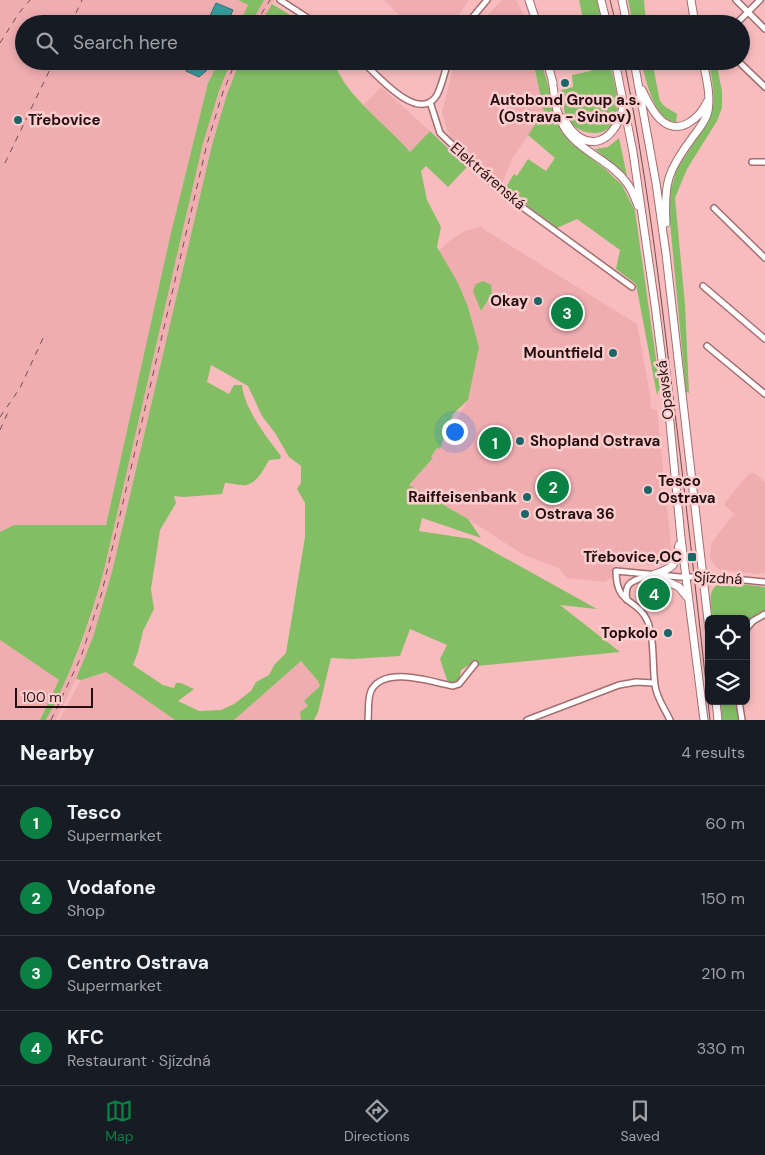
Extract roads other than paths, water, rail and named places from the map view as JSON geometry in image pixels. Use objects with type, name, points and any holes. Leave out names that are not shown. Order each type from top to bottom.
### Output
[{"type":"main road","points":[[529,0],[534,15]]},
{"type":"main road","points":[[601,0],[605,15]]},
{"type":"main road","points":[[622,0],[625,15]]},
{"type":"main road","points":[[691,0],[694,15]]},
{"type":"main road","points":[[549,70],[566,122],[574,133],[588,141],[601,140],[613,131],[619,121],[624,102]]},
{"type":"main road","name":"Opavská","points":[[617,70],[643,220],[670,423],[681,538],[704,720]]},
{"type":"main road","name":"Opavská","points":[[636,70],[666,254],[707,615]]},
{"type":"main road","points":[[666,254],[665,204],[667,182],[676,160],[707,116],[708,99],[704,70]]},
{"type":"main road","points":[[552,80],[557,111],[567,132],[578,144],[626,181],[634,194],[643,220]]},
{"type":"main road","points":[[638,83],[657,115],[665,123],[672,126],[684,125],[694,120],[701,113],[708,99]]},
{"type":"main road","points":[[653,575],[671,568],[676,562],[681,538]]},
{"type":"main road","points":[[653,575],[679,587],[690,602]]},
{"type":"main road","points":[[716,705],[718,720]]},
{"type":"street","points":[[280,0],[303,15]]},
{"type":"street","points":[[474,15],[487,0]]},
{"type":"street","points":[[736,0],[765,29]]},
{"type":"street","points":[[745,15],[760,0]]},
{"type":"street","points":[[372,70],[399,95],[411,103],[422,105],[430,102],[436,96],[445,70]]},
{"type":"street","points":[[747,70],[765,87]]},
{"type":"street","name":"Elektrárenská","points":[[430,102],[440,133],[503,193],[632,287]]},
{"type":"street","points":[[752,162],[765,162]]},
{"type":"street","points":[[714,208],[765,258]]},
{"type":"street","points":[[703,286],[764,337]]},
{"type":"street","points":[[707,346],[765,394]]},
{"type":"street","name":"Sjízdná","points":[[627,601],[619,590],[616,571],[686,577],[703,576],[763,582]]},
{"type":"street","points":[[653,575],[631,582],[626,589],[627,601],[641,611],[647,621],[654,683],[670,720]]},
{"type":"street","points":[[750,624],[765,614]]},
{"type":"street","points":[[368,720],[371,691],[378,682],[402,676],[452,686],[459,684],[475,664]]},
{"type":"street","points":[[527,720],[619,685],[636,682],[654,683]]},
{"type":"street","points":[[740,705],[742,720]]},
{"type":"water","points":[[216,3],[233,10],[231,15],[210,15]]},
{"type":"water","points":[[186,70],[206,70],[199,77]]},
{"type":"tram line","points":[[610,0],[614,15]]},
{"type":"tram line","points":[[626,70],[638,136],[655,250],[710,720]]},
{"type":"railway","points":[[18,15],[30,0]]},
{"type":"railway","points":[[75,15],[82,0]]},
{"type":"railway","points":[[261,15],[270,0]]},
{"type":"railway","points":[[0,43],[15,19]]},
{"type":"railway","points":[[5,163],[50,70]]},
{"type":"railway","points":[[51,720],[81,657],[102,592],[207,144],[223,92],[232,70]]},
{"type":"railway","points":[[0,417],[20,388],[44,336]]},
{"type":"railway","points":[[0,430],[9,410]]},
{"type":"place","name":"Autobond Group a.s. (Ostrava - Svinov)","points":[[565,83]]},
{"type":"place","name":"Třebovice","points":[[18,120]]},
{"type":"place","name":"Okay","points":[[538,301]]},
{"type":"place","name":"Centro Ostrava","points":[[567,313]]},
{"type":"place","name":"Mountfield","points":[[613,353]]},
{"type":"place","name":"Shopland Ostrava","points":[[520,441]]},
{"type":"place","name":"Tesco","points":[[495,443]]},
{"type":"place","name":"Vodafone","points":[[553,487]]},
{"type":"place","name":"Tesco Ostrava","points":[[648,490]]},
{"type":"place","name":"Raiffeisenbank","points":[[527,497]]},
{"type":"place","name":"Ostrava 36","points":[[525,514]]},
{"type":"place","name":"Třebovice,OC","points":[[692,557]]},
{"type":"place","name":"KFC","points":[[654,594]]},
{"type":"place","name":"Topkolo","points":[[668,633]]}]
